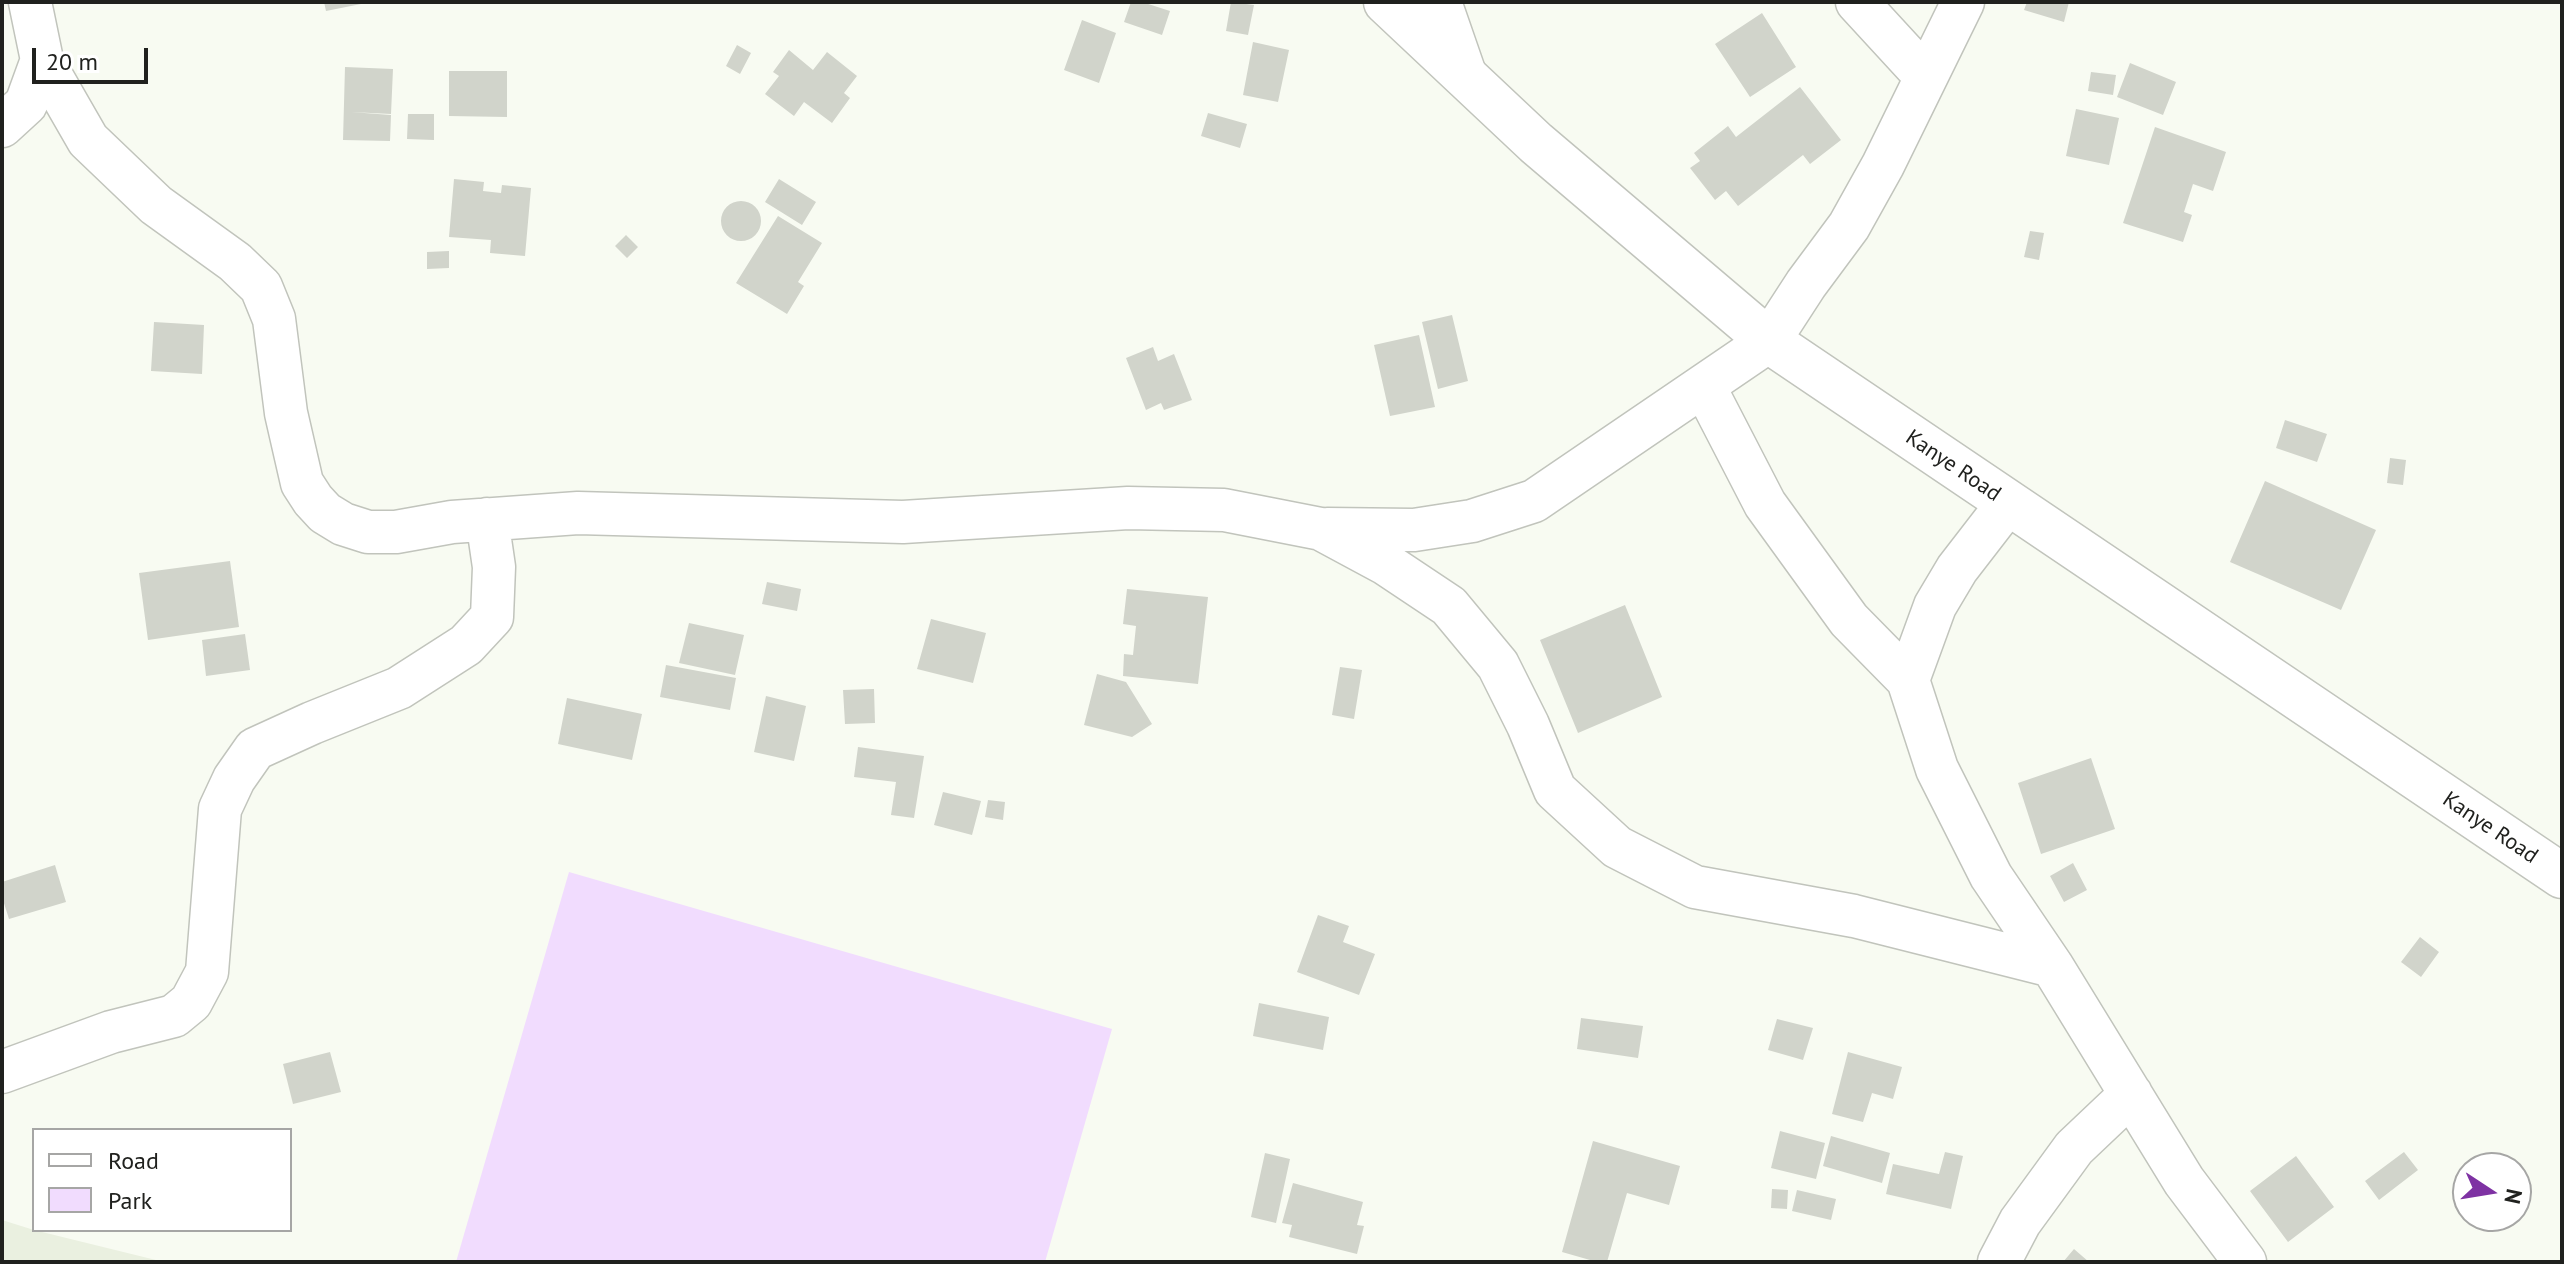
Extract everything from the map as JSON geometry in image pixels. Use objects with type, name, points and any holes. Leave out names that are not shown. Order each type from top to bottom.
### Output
[{"type":"main road","name":"Kanye Road","points":[[1386,2],[1536,143],[1769,341],[2562,876]]},
{"type":"street","points":[[30,2],[42,60],[88,140],[156,205],[235,262],[261,287],[274,319],[295,459],[302,483],[325,513],[343,524],[368,532],[396,532],[487,519],[630,512],[903,522],[1128,508],[1224,510],[1321,529],[1414,530],[1472,521],[1534,501],[1769,341],[1849,226],[1883,165],[1963,2]]},
{"type":"street","points":[[1440,2],[1466,77]]},
{"type":"street","points":[[1857,2],[1926,77]]},
{"type":"street","points":[[2,126],[26,104],[42,60]]},
{"type":"street","points":[[1704,386],[1765,504],[1849,620],[1908,680],[1937,769],[1991,876],[2052,966],[2184,1181],[2245,1262]]},
{"type":"street","points":[[1908,680],[1935,606],[1957,569],[2008,503]]},
{"type":"street","points":[[2,1072],[111,1032],[174,1016],[191,1002],[207,972],[220,809],[234,779],[255,749],[399,688],[466,645],[492,617],[494,567],[487,519]]},
{"type":"street","points":[[1321,529],[1386,564],[1449,606],[1498,665],[1528,725],[1555,790],[1617,847],[1695,887],[1854,916],[2052,966]]},
{"type":"street","points":[[1999,1262],[2020,1222],[2074,1148],[2131,1094]]},
{"type":"shaded area","points":[[2,1220],[32,1229],[32,1232],[164,1262],[2,1262]]},
{"type":"green space","points":[[569,872],[1112,1029],[1045,1262],[456,1262]]},
{"type":"building","points":[[324,2],[366,2],[366,3],[326,11]]},
{"type":"building","points":[[1131,2],[1142,2],[1170,11],[1162,35],[1124,22]]},
{"type":"building","points":[[1231,2],[1254,5],[1248,35],[1226,31]]},
{"type":"building","points":[[2027,2],[2069,2],[2064,22],[2024,10]]},
{"type":"building","points":[[1762,13],[1796,67],[1750,97],[1715,44]]},
{"type":"building","points":[[1082,20],[1116,33],[1099,83],[1064,70]]},
{"type":"building","points":[[1253,42],[1289,50],[1278,102],[1243,95]]},
{"type":"building","points":[[737,45],[751,53],[740,74],[726,66]]},
{"type":"building","points":[[789,50],[813,70],[827,52],[857,76],[844,93],[850,98],[832,123],[804,102],[794,116],[765,94],[779,76],[773,72]]},
{"type":"building","points":[[2130,63],[2176,82],[2163,115],[2117,97]]},
{"type":"building","points":[[345,67],[393,69],[391,114],[351,112],[391,115],[390,141],[343,140]]},
{"type":"building","points":[[449,71],[507,71],[507,117],[449,116]]},
{"type":"building","points":[[2091,72],[2116,75],[2113,95],[2088,91]]},
{"type":"building","points":[[1800,87],[1841,140],[1810,164],[1803,155],[1738,206],[1726,191],[1715,200],[1690,168],[1700,161],[1694,153],[1728,126],[1736,137]]},
{"type":"building","points":[[2076,109],[2119,118],[2109,165],[2066,156]]},
{"type":"building","points":[[1208,113],[1247,124],[1240,148],[1201,136]]},
{"type":"building","points":[[408,114],[434,114],[434,140],[407,139]]},
{"type":"building","points":[[2155,127],[2226,152],[2213,191],[2193,184],[2184,212],[2192,215],[2183,242],[2123,223]]},
{"type":"building","points":[[454,179],[484,182],[483,191],[501,193],[502,185],[531,188],[525,256],[490,253],[491,240],[449,237]]},
{"type":"building","points":[[779,179],[816,202],[802,225],[765,202]]},
{"type":"building","points":[[741,201],[755,207],[761,221],[755,235],[741,241],[727,235],[721,221],[727,207]]},
{"type":"building","points":[[778,216],[822,243],[798,282],[804,286],[787,314],[736,283]]},
{"type":"building","points":[[2030,231],[2044,233],[2039,260],[2024,257]]},
{"type":"building","points":[[626,235],[638,247],[627,258],[615,246]]},
{"type":"building","points":[[449,251],[449,268],[427,269],[427,252]]},
{"type":"building","points":[[1452,315],[1468,381],[1438,389],[1422,322]]},
{"type":"building","points":[[154,322],[204,325],[202,374],[151,371]]},
{"type":"building","points":[[1419,335],[1435,407],[1390,416],[1374,345]]},
{"type":"building","points":[[1153,347],[1158,361],[1174,354],[1192,400],[1164,410],[1161,403],[1146,410],[1126,358]]},
{"type":"building","points":[[2285,420],[2327,434],[2317,462],[2276,448]]},
{"type":"building","points":[[2390,458],[2406,460],[2403,485],[2387,483]]},
{"type":"building","points":[[2265,481],[2376,530],[2341,610],[2230,562]]},
{"type":"building","points":[[230,561],[239,627],[148,640],[139,573]]},
{"type":"building","points":[[767,582],[801,589],[797,611],[762,604]]},
{"type":"building","points":[[1127,589],[1208,597],[1198,684],[1123,676],[1124,654],[1133,655],[1136,626],[1123,624]]},
{"type":"building","points":[[1625,605],[1662,697],[1578,733],[1540,640]]},
{"type":"building","points":[[931,619],[986,633],[973,683],[917,669]]},
{"type":"building","points":[[689,623],[744,635],[735,675],[679,663]]},
{"type":"building","points":[[245,634],[250,670],[206,676],[202,640]]},
{"type":"building","points":[[666,665],[736,678],[730,710],[660,697]]},
{"type":"building","points":[[1340,667],[1362,670],[1354,719],[1332,715]]},
{"type":"building","points":[[1097,674],[1126,682],[1152,724],[1132,737],[1084,725]]},
{"type":"building","points":[[874,689],[875,723],[845,724],[843,690]]},
{"type":"building","points":[[766,696],[806,706],[794,761],[754,752]]},
{"type":"building","points":[[567,698],[642,714],[632,760],[558,744]]},
{"type":"building","points":[[858,747],[924,756],[914,818],[891,815],[896,782],[854,777]]},
{"type":"building","points":[[2091,758],[2115,829],[2041,854],[2018,783]]},
{"type":"building","points":[[943,792],[981,801],[972,835],[934,825]]},
{"type":"building","points":[[988,800],[1005,802],[1003,820],[985,817]]},
{"type":"building","points":[[2073,863],[2087,890],[2064,902],[2050,876]]},
{"type":"building","points":[[55,865],[66,902],[9,919],[2,897],[2,882]]},
{"type":"building","points":[[1318,915],[1349,926],[1343,942],[1375,954],[1359,995],[1297,972]]},
{"type":"building","points":[[2420,937],[2439,952],[2421,977],[2401,962]]},
{"type":"building","points":[[1259,1003],[1329,1017],[1323,1050],[1253,1036]]},
{"type":"building","points":[[1581,1018],[1643,1026],[1638,1058],[1577,1049]]},
{"type":"building","points":[[1777,1019],[1813,1028],[1803,1060],[1768,1050]]},
{"type":"building","points":[[330,1052],[341,1092],[293,1104],[283,1064]]},
{"type":"building","points":[[1848,1052],[1902,1067],[1893,1099],[1872,1093],[1863,1122],[1832,1114]]},
{"type":"building","points":[[1780,1131],[1825,1143],[1816,1179],[1771,1168]]},
{"type":"building","points":[[1831,1136],[1890,1153],[1882,1183],[1823,1166]]},
{"type":"building","points":[[1593,1141],[1680,1166],[1669,1205],[1627,1193],[1607,1262],[1562,1252]]},
{"type":"building","points":[[1945,1152],[1963,1156],[1951,1209],[1886,1194],[1893,1164],[1939,1174]]},
{"type":"building","points":[[2404,1152],[2418,1170],[2379,1200],[2365,1181]]},
{"type":"building","points":[[1265,1153],[1290,1159],[1276,1223],[1251,1217]]},
{"type":"building","points":[[2296,1156],[2334,1207],[2288,1242],[2250,1191]]},
{"type":"building","points":[[1293,1183],[1363,1202],[1357,1225],[1364,1226],[1357,1254],[1289,1237],[1292,1225],[1282,1223]]},
{"type":"building","points":[[1772,1189],[1788,1190],[1787,1209],[1771,1208]]},
{"type":"building","points":[[1797,1190],[1836,1199],[1831,1220],[1792,1211]]},
{"type":"building","points":[[2074,1249],[2089,1262],[2063,1262]]}]
